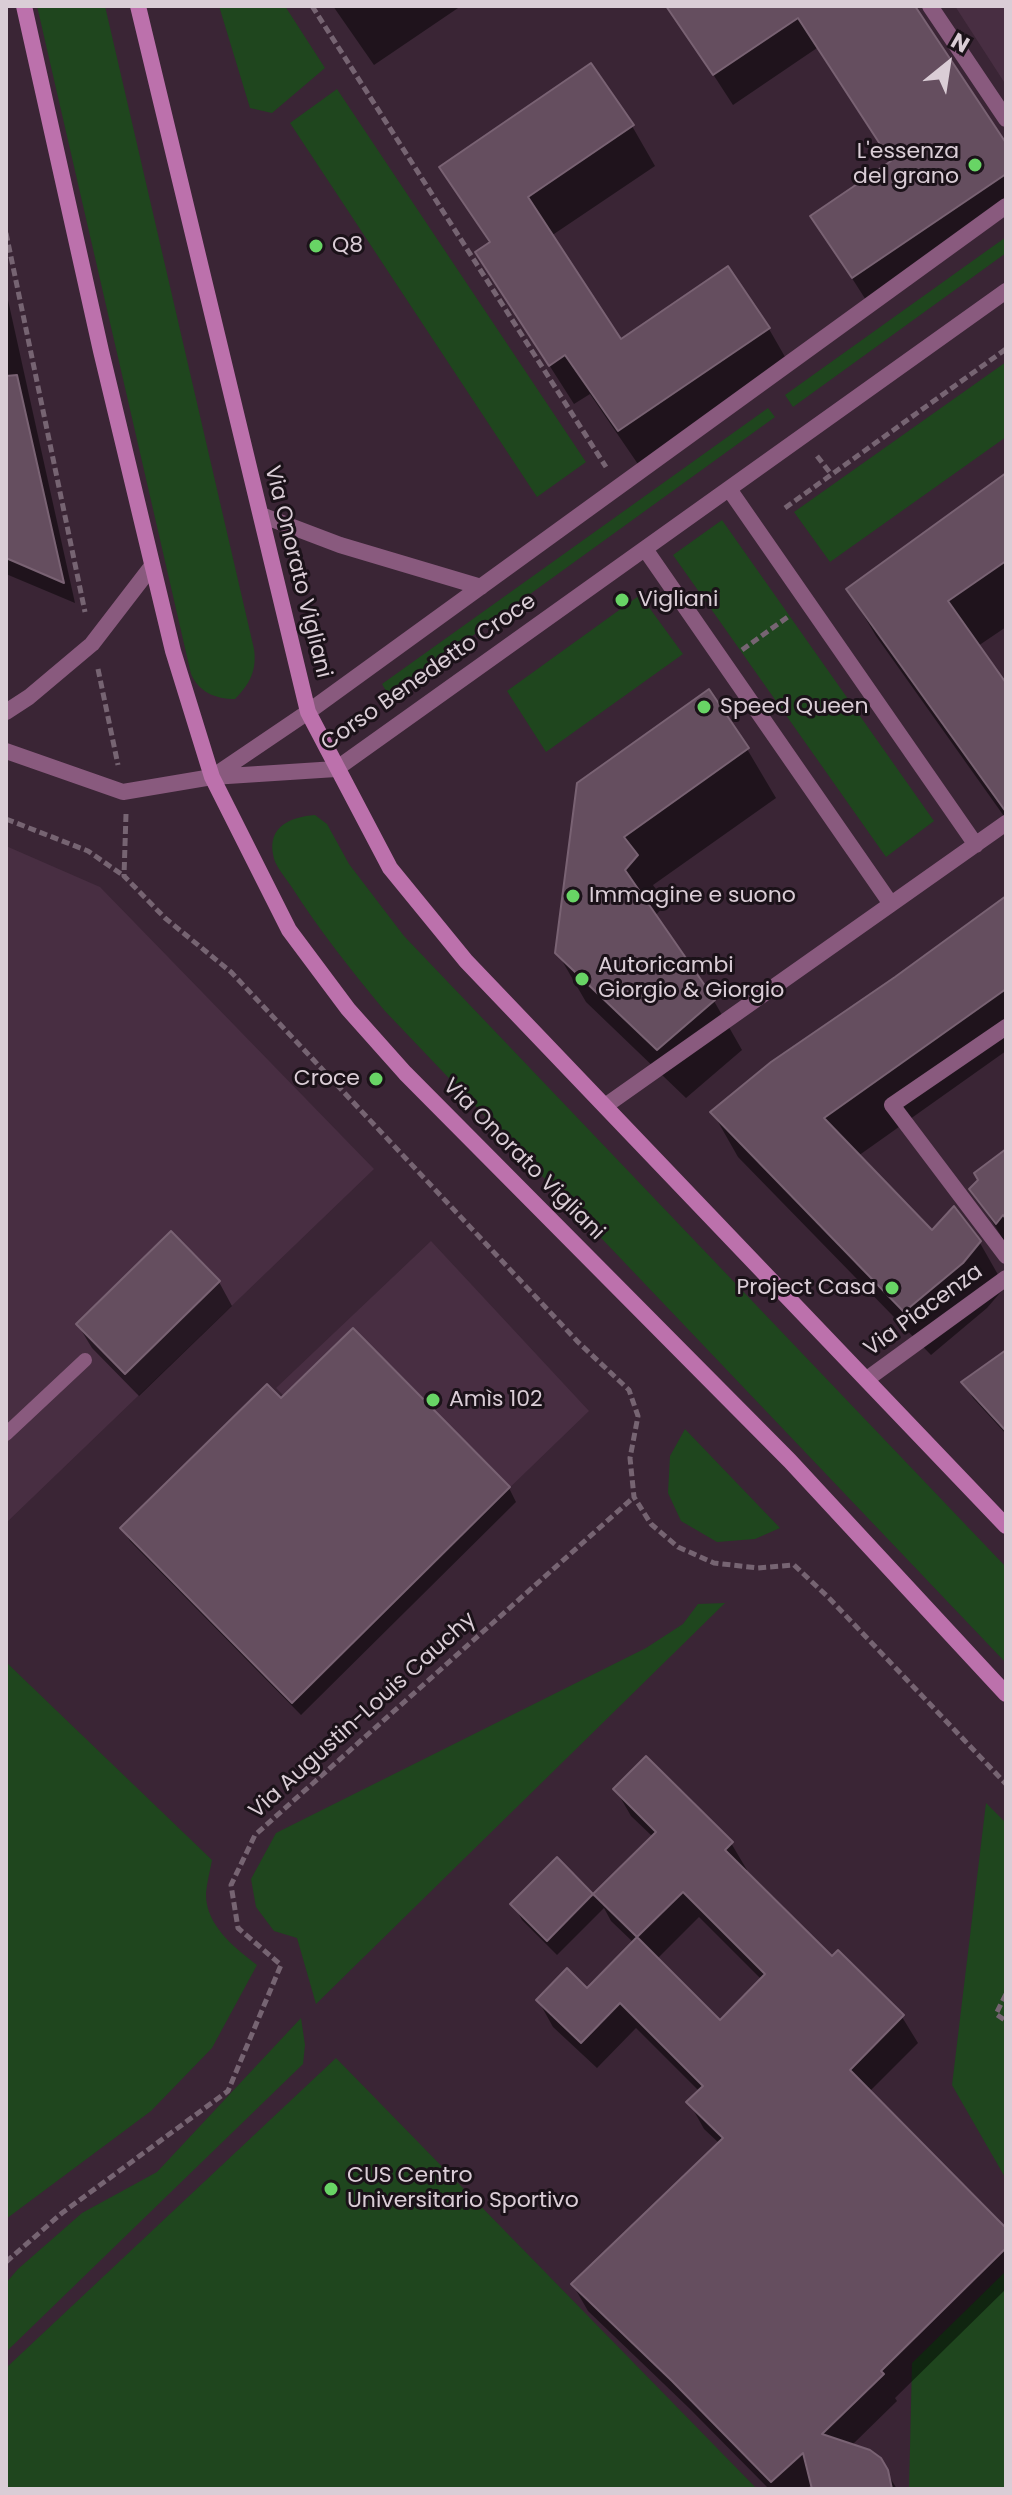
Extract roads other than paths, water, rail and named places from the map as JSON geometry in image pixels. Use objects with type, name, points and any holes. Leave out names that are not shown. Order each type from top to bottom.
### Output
[{"type":"main road","name":"Via Onorato Vigliani","points":[[24,6],[173,651],[212,777],[289,930],[348,1009],[405,1073],[790,1461],[1006,1694]]},
{"type":"main road","name":"Via Onorato Vigliani","points":[[138,6],[308,712],[390,868],[466,961],[1006,1526]]},
{"type":"street","points":[[930,6],[1006,119]]},
{"type":"street","name":"Corso Benedetto Croce","points":[[212,777],[308,712],[1006,206]]},
{"type":"street","name":"Corso Benedetto Croce","points":[[212,777],[336,769],[1006,291]]},
{"type":"street","points":[[729,489],[976,845]]},
{"type":"street","name":"Corso Benedetto Croce","points":[[261,515],[340,545],[481,587]]},
{"type":"street","points":[[645,549],[891,904]]},
{"type":"street","points":[[6,712],[29,697],[92,644],[152,566]]},
{"type":"street","points":[[6,751],[123,792],[212,777]]},
{"type":"street","points":[[605,1106],[1006,823]]},
{"type":"street","points":[[1006,1027],[892,1105],[1006,1256]]},
{"type":"street","name":"Via Piacenza","points":[[867,1379],[1006,1278]]},
{"type":"lane","points":[[6,1434],[85,1360]]},
{"type":"place","name":"L'essenza del grano","points":[[975,165]]},
{"type":"place","name":"Q8","points":[[316,246]]},
{"type":"place","name":"Vigliani","points":[[622,600]]},
{"type":"place","name":"Speed Queen","points":[[704,707]]},
{"type":"place","name":"Immagine e suono","points":[[573,896]]},
{"type":"place","name":"Autoricambi Giorgio & Giorgio","points":[[582,979]]},
{"type":"place","name":"Croce","points":[[376,1079]]},
{"type":"place","name":"Project Casa","points":[[892,1288]]},
{"type":"place","name":"Amìs 102","points":[[433,1400]]},
{"type":"place","name":"CUS Centro Universitario Sportivo","points":[[331,2189]]}]
